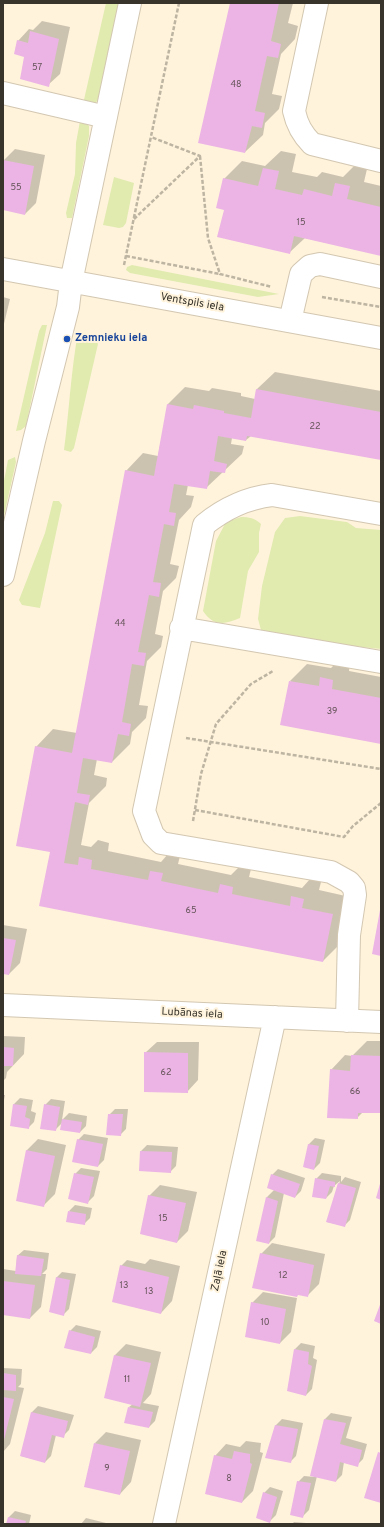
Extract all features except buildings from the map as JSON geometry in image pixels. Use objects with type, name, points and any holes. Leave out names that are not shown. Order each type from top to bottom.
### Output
[{"type":"street","points":[[4,563],[68,307],[71,282],[130,3]]},
{"type":"street","points":[[317,3],[294,111],[297,125],[304,137],[312,144],[381,161]]},
{"type":"street","points":[[3,93],[106,117]]},
{"type":"street","points":[[290,321],[301,274],[310,266],[320,264],[381,277]]},
{"type":"street","name":"Ventspils iela","points":[[3,269],[381,338]]},
{"type":"street","points":[[347,1021],[349,942],[355,895],[354,888],[342,877],[331,872],[161,843],[153,835],[144,811],[181,628],[204,525],[227,508],[255,497],[272,495],[381,514]]},
{"type":"street","points":[[181,628],[381,662]]},
{"type":"street","name":"Lubānas iela","points":[[3,1005],[381,1022]]},
{"type":"street","name":"Zaļā iela","points":[[164,1524],[275,1018]]},
{"type":"path","points":[[119,290],[179,3]]},
{"type":"path","points":[[151,137],[200,156]]},
{"type":"path","points":[[134,220],[200,156]]},
{"type":"path","points":[[200,156],[208,238],[220,274]]},
{"type":"path","points":[[126,256],[220,274],[296,293],[381,307]]},
{"type":"path","points":[[189,847],[200,774],[216,724],[251,684],[312,650]]},
{"type":"path","points":[[160,734],[381,769]]},
{"type":"path","points":[[195,810],[344,837],[353,826],[381,803]]},
{"type":"green space","points":[[106,3],[119,3],[99,98],[95,104],[83,104]]},
{"type":"green space","points":[[80,121],[89,126],[89,136],[72,218],[67,218],[66,213],[75,174],[76,143]]},
{"type":"green space","points":[[114,177],[134,183],[126,223],[123,227],[119,228],[103,225]]},
{"type":"green space","points":[[132,265],[279,294],[258,297],[130,273],[126,270],[127,267]]},
{"type":"green space","points":[[42,325],[47,325],[26,426],[21,430],[16,431],[39,331]]},
{"type":"green space","points":[[78,332],[94,336],[98,344],[74,448],[71,452],[64,450]]},
{"type":"green space","points":[[15,457],[16,462],[3,520],[3,486],[8,460]]},
{"type":"green space","points":[[53,501],[59,501],[62,505],[40,608],[22,605],[19,600],[45,533]]},
{"type":"green space","points":[[300,516],[347,522],[356,528],[381,530],[381,649],[273,638],[261,630],[258,619],[262,586],[275,532],[285,518]]},
{"type":"green space","points":[[241,517],[252,518],[261,524],[259,533],[259,552],[248,571],[240,618],[229,622],[219,623],[207,616],[203,611],[216,541],[226,522]]},
{"type":"place","name":"Zemnieku iela","points":[[67,339]]}]
